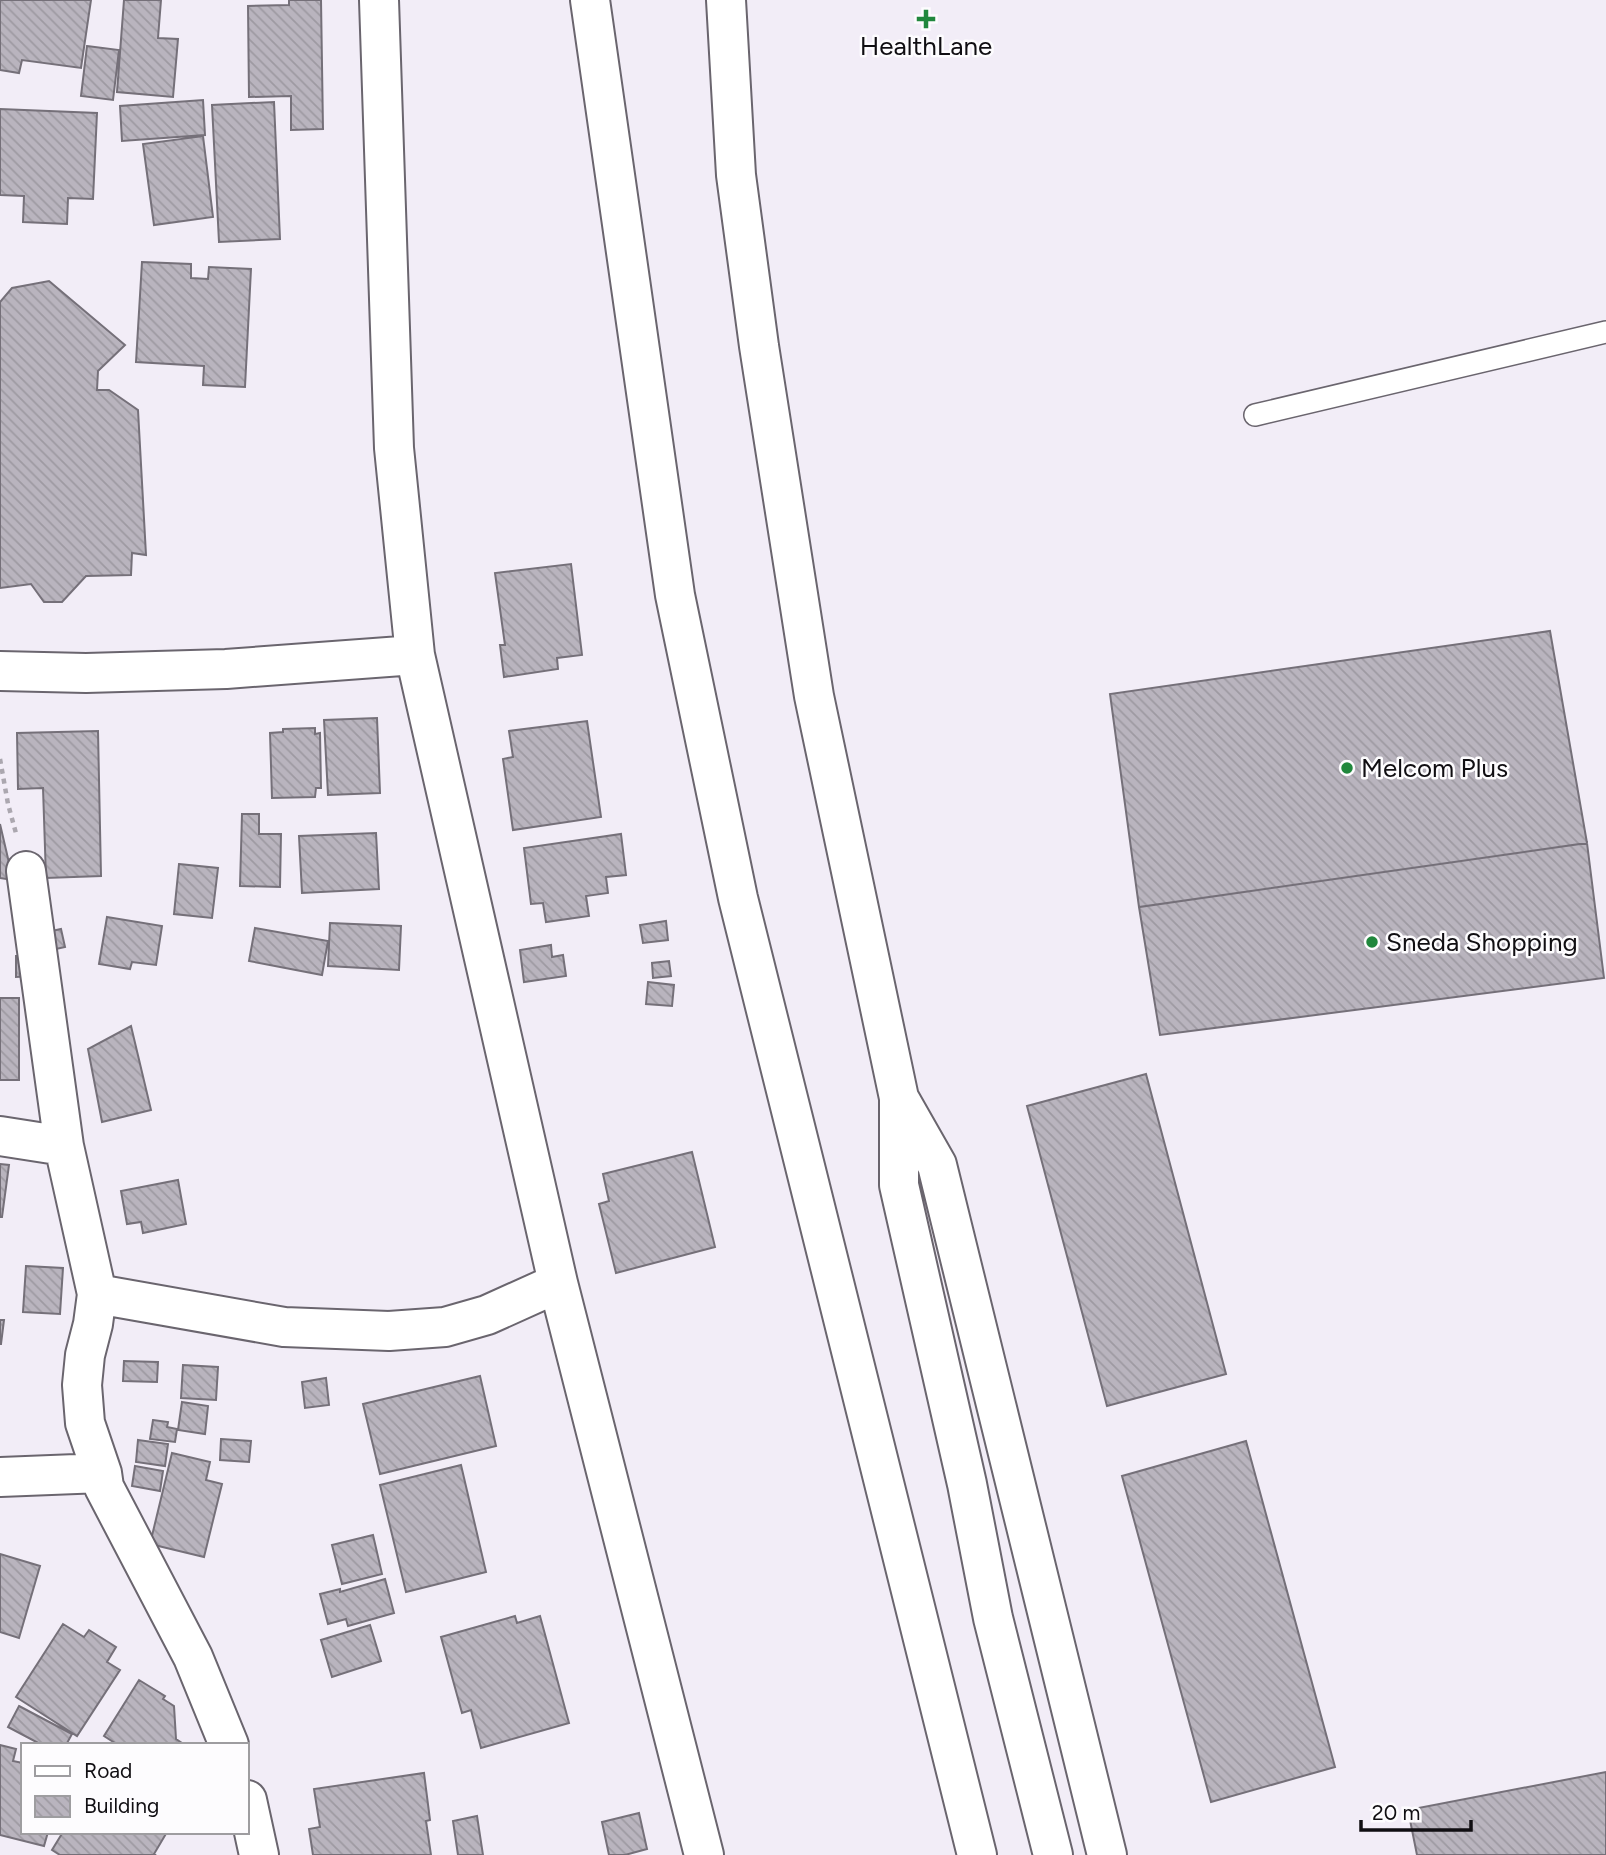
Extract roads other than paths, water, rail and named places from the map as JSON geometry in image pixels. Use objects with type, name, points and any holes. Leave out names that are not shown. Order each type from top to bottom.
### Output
[{"type":"street","points":[[379,0],[394,447],[415,655],[558,1283],[704,1855]]},
{"type":"street","points":[[590,0],[675,595],[738,898],[977,1855]]},
{"type":"street","points":[[726,0],[736,175],[759,346],[814,696],[899,1098],[899,1185],[967,1484],[993,1618],[1053,1855]]},
{"type":"street","points":[[0,671],[86,673],[226,669],[415,655]]},
{"type":"street","points":[[26,871],[64,1146],[97,1294],[82,1385],[85,1423],[104,1487],[194,1657],[228,1743]]},
{"type":"street","points":[[899,1098],[937,1165],[1107,1855]]},
{"type":"street","points":[[0,1136],[64,1146]]},
{"type":"street","points":[[97,1294],[284,1327],[389,1331],[445,1327],[488,1315],[558,1283]]},
{"type":"street","points":[[0,1476],[102,1473]]},
{"type":"street","points":[[248,1805],[259,1855]]},
{"type":"lane","points":[[1255,415],[1606,332]]},
{"type":"place","name":"HealthLane","points":[[926,19]]},
{"type":"place","name":"Melcom Plus","points":[[1347,768]]},
{"type":"place","name":"Sneda Shopping","points":[[1372,942]]}]
